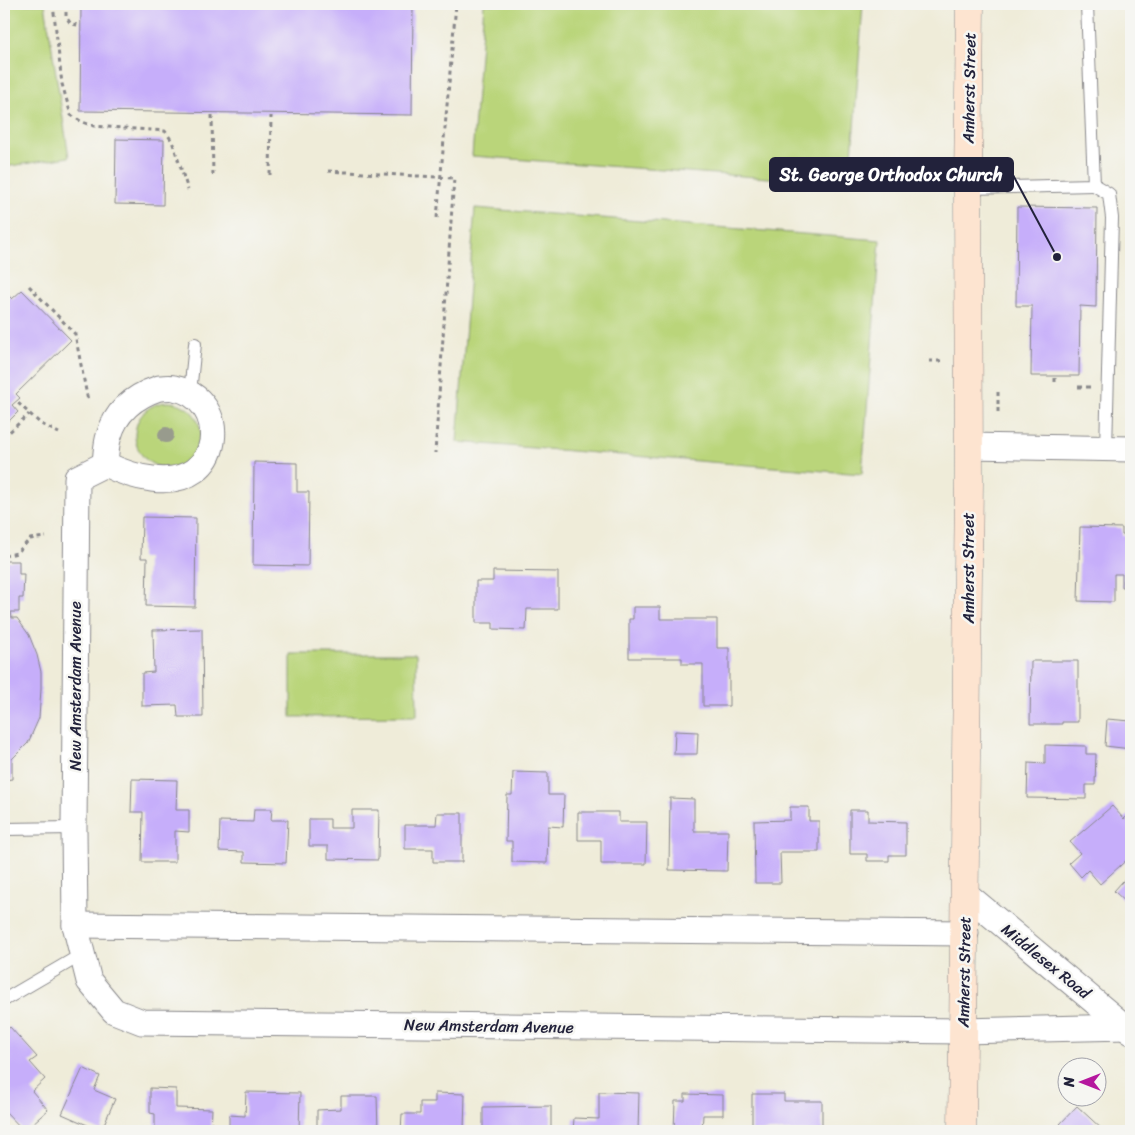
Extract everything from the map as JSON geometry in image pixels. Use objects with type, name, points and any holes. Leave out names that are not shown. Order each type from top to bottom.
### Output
[{"type":"street","name":"Amherst Street","points":[[962,1131],[966,933],[970,4]]},
{"type":"street","points":[[159,388],[174,388],[188,392],[199,400],[207,411],[212,424],[213,438],[210,451],[203,463],[194,472],[175,480],[155,480],[121,472],[105,464],[109,436],[122,410],[145,392],[159,388]]},
{"type":"street","points":[[969,446],[1131,449]]},
{"type":"street","name":"New Amsterdam Avenue","points":[[105,464],[77,478],[75,925],[89,981],[114,1010],[142,1022],[963,1031]]},
{"type":"street","name":"Middlesex Road","points":[[966,894],[1129,1029]]},
{"type":"street","points":[[75,925],[966,933]]},
{"type":"street","name":"Middlesex Road","points":[[963,1031],[1129,1029]]},
{"type":"lane","points":[[1088,4],[1094,185]]},
{"type":"lane","points":[[968,188],[1094,185],[1109,194],[1112,218],[1106,449]]},
{"type":"lane","points":[[188,392],[196,344]]},
{"type":"lane","points":[[4,830],[74,828]]},
{"type":"lane","points":[[4,1000],[81,955]]},
{"type":"path","points":[[53,4],[62,84],[71,115],[82,122],[94,126],[165,131],[172,141],[188,190]]},
{"type":"path","points":[[66,4],[66,17],[71,24],[78,25]]},
{"type":"path","points":[[437,218],[456,4]]},
{"type":"path","points":[[212,115],[213,178]]},
{"type":"path","points":[[270,175],[271,116]]},
{"type":"path","points":[[328,171],[454,178],[435,453]]},
{"type":"path","points":[[29,286],[76,334],[88,401]]},
{"type":"path","points":[[39,305],[43,300]]},
{"type":"path","points":[[53,319],[57,315]]},
{"type":"path","points":[[929,361],[936,361]]},
{"type":"path","points":[[1055,378],[1055,383]]},
{"type":"path","points":[[998,392],[998,413]]},
{"type":"path","points":[[18,403],[41,424],[59,433]]},
{"type":"path","points":[[4,437],[29,414]]},
{"type":"path","points":[[4,556],[17,553],[26,541],[30,539],[46,537]]},
{"type":"green space","points":[[4,4],[45,4],[69,157],[4,167]]},
{"type":"green space","points":[[484,4],[863,4],[850,184],[472,156]]},
{"type":"green space","points":[[475,208],[880,240],[862,474],[457,442]]},
{"type":"green space","points":[[168,402],[181,405],[191,412],[198,422],[201,435],[198,448],[191,458],[181,465],[168,468],[155,465],[145,458],[138,448],[135,435],[138,422],[145,412],[155,405]]},
{"type":"green space","points":[[291,654],[416,654],[417,716],[291,717]]},
{"type":"building","points":[[81,4],[413,4],[412,115],[80,111]]},
{"type":"building","points":[[116,139],[164,140],[163,205],[115,204]]},
{"type":"building","points":[[1017,207],[1097,208],[1096,307],[1080,306],[1079,376],[1031,376],[1032,306],[1016,306]]},
{"type":"building","points":[[22,290],[71,340],[16,394],[20,398],[12,405],[18,412],[4,426],[4,291],[12,299]]},
{"type":"building","points":[[254,462],[297,463],[297,492],[309,492],[308,566],[253,565]]},
{"type":"building","points":[[142,517],[196,518],[195,607],[146,606],[147,558],[141,558]]},
{"type":"building","points":[[1080,527],[1122,528],[1122,535],[1131,535],[1131,587],[1122,587],[1122,574],[1114,574],[1114,602],[1078,601]]},
{"type":"building","points":[[4,561],[19,561],[19,574],[24,574],[23,598],[19,598],[19,612],[11,612],[12,618],[17,618],[29,635],[37,655],[41,672],[41,689],[39,718],[28,743],[12,759],[12,779],[4,780]]},
{"type":"building","points":[[493,571],[558,572],[558,609],[527,609],[526,630],[493,629],[493,623],[476,623],[476,581],[493,581]]},
{"type":"building","points":[[633,607],[660,607],[660,619],[717,619],[717,648],[729,648],[729,706],[703,706],[703,664],[682,664],[682,658],[629,658],[629,619],[633,619]]},
{"type":"building","points":[[202,629],[203,717],[178,717],[177,705],[142,706],[142,673],[154,672],[153,630]]},
{"type":"building","points":[[1031,661],[1078,661],[1078,722],[1030,724]]},
{"type":"building","points":[[1107,719],[1131,721],[1131,749],[1105,746]]},
{"type":"building","points":[[675,731],[698,732],[697,754],[674,754]]},
{"type":"building","points":[[1045,745],[1086,746],[1086,754],[1096,754],[1095,785],[1086,785],[1086,799],[1027,798],[1028,763],[1045,764]]},
{"type":"building","points":[[513,772],[548,773],[548,795],[564,795],[563,827],[548,826],[547,863],[512,862],[512,841],[506,841],[507,795],[512,795]]},
{"type":"building","points":[[132,779],[177,780],[176,810],[189,810],[189,832],[175,831],[175,862],[142,862],[143,812],[131,812]]},
{"type":"building","points":[[670,798],[694,799],[694,831],[728,831],[727,871],[669,870]]},
{"type":"building","points":[[1112,806],[1124,819],[1131,813],[1131,856],[1100,884],[1088,870],[1081,877],[1069,863],[1080,853],[1070,842]]},
{"type":"building","points":[[790,807],[809,807],[809,821],[819,821],[819,852],[780,852],[781,883],[755,883],[754,821],[790,820]]},
{"type":"building","points":[[254,809],[272,809],[271,820],[288,820],[286,863],[244,862],[244,852],[219,851],[220,821],[253,822]]},
{"type":"building","points":[[352,810],[379,810],[378,860],[328,859],[328,846],[309,846],[309,819],[330,819],[330,828],[352,828]]},
{"type":"building","points":[[850,810],[868,810],[868,821],[906,822],[906,855],[889,855],[889,861],[867,861],[867,854],[850,854]]},
{"type":"building","points":[[578,812],[619,812],[619,822],[647,822],[646,864],[601,864],[601,840],[578,840]]},
{"type":"building","points":[[437,813],[462,813],[462,862],[433,862],[433,849],[405,849],[405,825],[436,825]]},
{"type":"building","points":[[1131,872],[1131,907],[1114,891]]},
{"type":"building","points":[[10,1027],[37,1057],[30,1062],[45,1079],[32,1091],[48,1110],[24,1131],[4,1110],[4,1032]]},
{"type":"building","points":[[83,1068],[100,1076],[94,1090],[115,1099],[101,1131],[62,1114]]},
{"type":"building","points":[[150,1088],[176,1089],[176,1108],[212,1109],[211,1131],[155,1131],[155,1114],[150,1113]]},
{"type":"building","points":[[246,1092],[300,1093],[299,1131],[229,1131],[229,1115],[245,1116]]},
{"type":"building","points":[[599,1092],[639,1093],[638,1131],[573,1131],[574,1118],[599,1119]]},
{"type":"building","points":[[435,1093],[465,1094],[464,1131],[401,1131],[402,1114],[420,1114],[420,1102],[435,1102]]},
{"type":"building","points":[[685,1094],[723,1095],[723,1115],[703,1115],[702,1131],[674,1131],[675,1101],[685,1101]]},
{"type":"building","points":[[752,1094],[784,1094],[784,1101],[822,1101],[822,1131],[752,1131]]},
{"type":"building","points":[[341,1096],[377,1096],[378,1131],[317,1131],[317,1110],[341,1109]]},
{"type":"building","points":[[551,1106],[551,1131],[483,1131],[483,1107]]},
{"type":"building","points":[[1075,1108],[1079,1108],[1104,1131],[1068,1131],[1060,1124]]},
{"type":"place","name":"St. George Orthodox Church","points":[[1057,257]]}]
